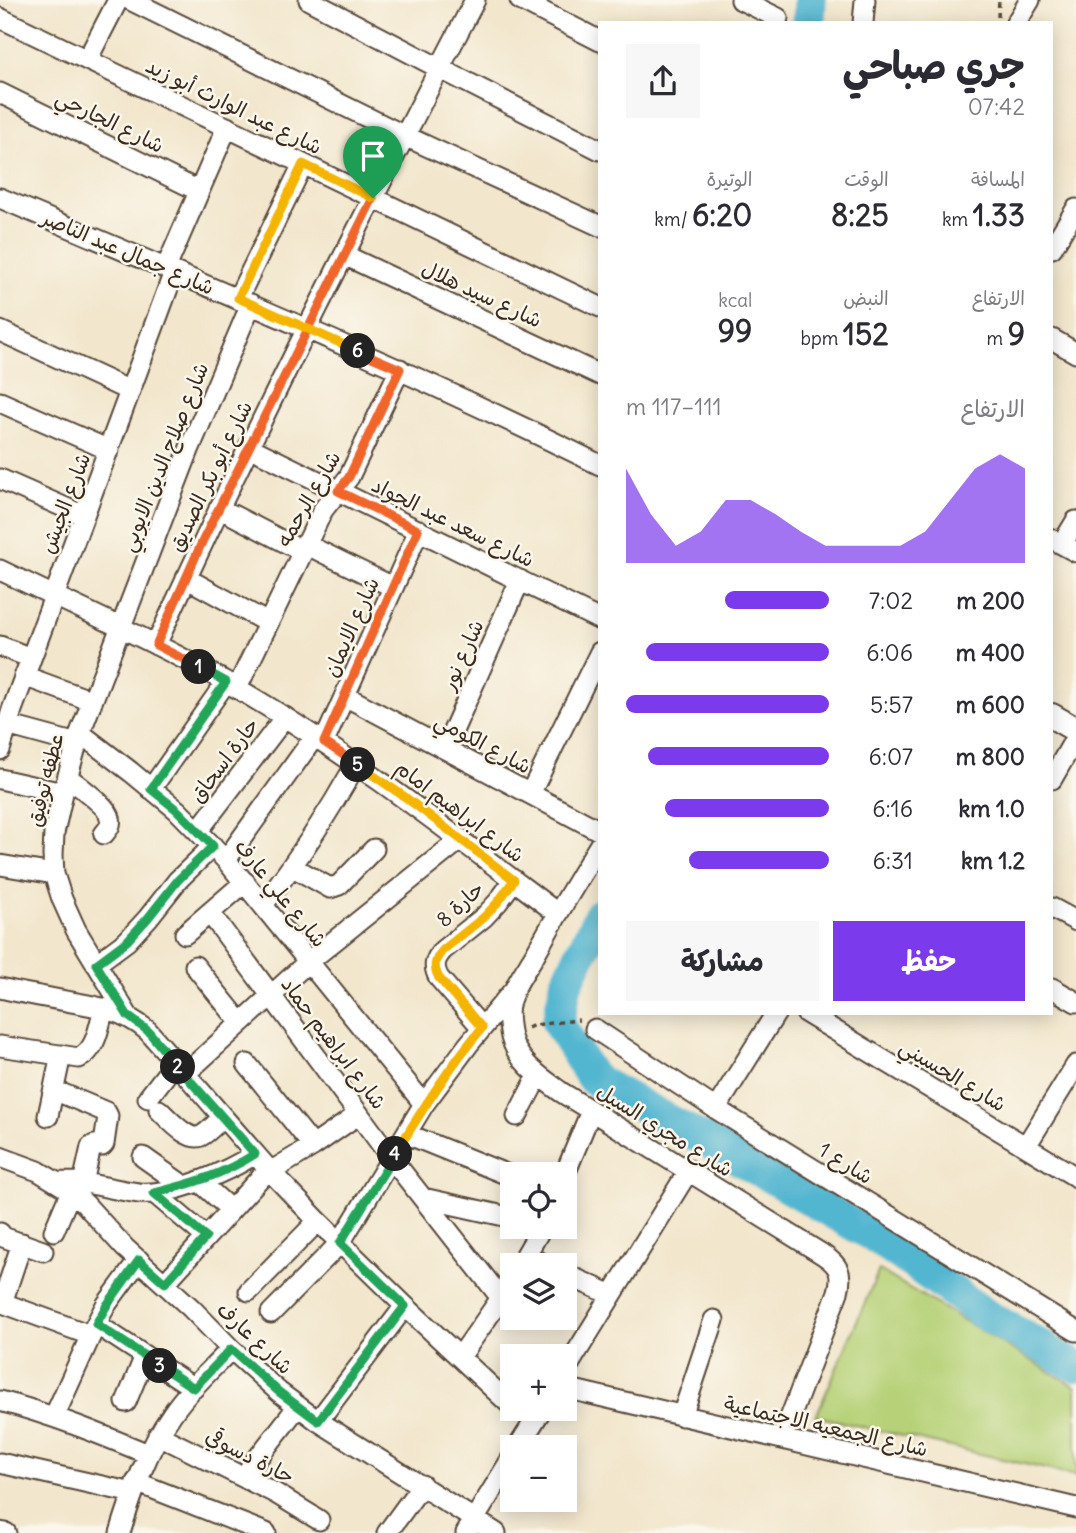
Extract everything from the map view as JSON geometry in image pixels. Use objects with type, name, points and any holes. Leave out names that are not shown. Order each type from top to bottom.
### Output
[{"type":"street","points":[[0,9],[5,0]]},
{"type":"street","points":[[87,60],[118,0]]},
{"type":"street","points":[[130,0],[405,136],[598,225]]},
{"type":"street","points":[[309,0],[598,149]]},
{"type":"street","name":"شارع أبو بكر الصديق","points":[[156,645],[307,328],[475,0]]},
{"type":"street","points":[[520,0],[598,40]]},
{"type":"street","points":[[741,0],[778,14]]},
{"type":"street","points":[[863,21],[865,0]]},
{"type":"street","points":[[1017,21],[1030,0]]},
{"type":"street","name":"شارع عبد الوارث أبو زيد","points":[[0,19],[598,306]]},
{"type":"street","name":"شارع الجارحي","points":[[0,93],[199,191]]},
{"type":"street","name":"شارع الجيش","points":[[0,750],[27,667],[130,391],[170,270],[199,191],[227,127]]},
{"type":"street","name":"شارع صلاح الدين الايوبي","points":[[120,627],[245,301],[303,164]]},
{"type":"street","name":"شارع جمال عبد الناصر","points":[[0,198],[400,369],[598,464]]},
{"type":"street","points":[[1053,246],[1076,208]]},
{"type":"street","name":"شارع سيد هلال","points":[[344,255],[598,374]]},
{"type":"street","points":[[0,331],[130,391]]},
{"type":"street","points":[[1053,340],[1076,353]]},
{"type":"street","name":"شارع الرحمه","points":[[151,789],[232,685],[268,622],[323,510],[349,477],[400,369]]},
{"type":"street","points":[[0,402],[108,450]]},
{"type":"street","name":"شارع سعد عبد الجواد","points":[[249,447],[598,619]]},
{"type":"street","points":[[0,479],[85,516]]},
{"type":"street","points":[[219,508],[393,587]]},
{"type":"street","points":[[1063,545],[1076,521]]},
{"type":"street","name":"شارع الايمان","points":[[96,964],[132,936],[178,880],[219,853],[320,739],[345,696],[418,530]]},
{"type":"street","name":"شارع ابراهيم امام","points":[[0,570],[156,645],[232,685],[285,717],[405,797],[557,914]]},
{"type":"street","points":[[186,578],[268,622]]},
{"type":"street","name":"شارع نور","points":[[445,749],[520,580]]},
{"type":"street","name":"عطفه توفيق","points":[[120,627],[78,739],[54,832],[53,855],[54,874],[71,920],[128,1016]]},
{"type":"street","points":[[0,646],[27,667],[92,701]]},
{"type":"street","points":[[530,794],[598,656]]},
{"type":"street","name":"شارع الكومي","points":[[345,696],[598,830]]},
{"type":"street","name":"حارة اسحاق","points":[[198,831],[285,717]]},
{"type":"street","points":[[1053,717],[1076,730]]},
{"type":"street","name":"شارع علي عارف","points":[[7,725],[78,739],[151,789],[198,831],[245,882],[424,1104]]},
{"type":"street","points":[[1053,777],[1076,737]]},
{"type":"street","points":[[263,905],[293,867],[356,764]]},
{"type":"street","points":[[0,779],[65,785],[108,813],[111,822],[104,834]]},
{"type":"street","points":[[223,1117],[201,1136],[192,1137],[184,1133],[154,1104],[180,1068],[241,1023],[308,962],[461,839]]},
{"type":"street","name":"شارع مجري السيل","points":[[598,847],[515,988],[509,1004],[508,1022],[512,1039],[522,1060],[538,1076],[833,1260],[841,1281],[838,1293],[782,1439]]},
{"type":"street","points":[[293,867],[334,888],[374,849]]},
{"type":"street","points":[[0,865],[54,874]]},
{"type":"street","name":"حارة 8","points":[[482,1028],[439,978],[435,962],[443,950],[484,917],[514,880]]},
{"type":"street","points":[[185,934],[245,882]]},
{"type":"street","points":[[1053,909],[1076,921]]},
{"type":"street","name":"شارع ابراهيم حماد","points":[[209,913],[392,1159],[500,1297]]},
{"type":"street","points":[[195,966],[241,1023]]},
{"type":"street","points":[[0,988],[104,1008],[128,1016],[148,1031],[270,1171],[318,1221],[500,1395]]},
{"type":"street","points":[[271,1313],[340,1243],[424,1104],[515,988]]},
{"type":"street","points":[[1053,989],[1076,1002]]},
{"type":"street","points":[[0,1046],[79,1058],[93,1046],[104,1008]]},
{"type":"street","points":[[716,1109],[775,1015]]},
{"type":"street","name":"شارع الحسيني","points":[[809,1015],[1076,1177]]},
{"type":"street","name":"شارع 1","points":[[595,1029],[716,1109],[1076,1331]]},
{"type":"street","points":[[48,1116],[61,1055]]},
{"type":"street","points":[[247,1064],[313,1146]]},
{"type":"street","points":[[1026,1146],[1076,1065]]},
{"type":"street","points":[[517,1116],[538,1076]]},
{"type":"street","points":[[54,1090],[106,1112],[108,1116],[105,1142],[103,1145],[94,1144],[91,1147],[71,1185],[54,1230]]},
{"type":"street","points":[[570,1162],[591,1111]]},
{"type":"street","points":[[165,1283],[260,1178],[359,1114]]},
{"type":"street","points":[[407,1134],[500,1172]]},
{"type":"street","points":[[71,1185],[154,1193],[221,1173],[255,1154]]},
{"type":"street","name":"شارع عارف","points":[[0,1157],[71,1185],[139,1260],[264,1380],[318,1421],[422,1485],[470,1526],[496,1533]]},
{"type":"street","points":[[143,1157],[192,1183],[231,1210]]},
{"type":"street","points":[[577,1352],[689,1170]]},
{"type":"street","points":[[154,1193],[206,1237]]},
{"type":"street","points":[[423,1198],[500,1215]]},
{"type":"street","points":[[0,1219],[0,1232],[3,1237],[43,1251]]},
{"type":"street","points":[[248,1292],[318,1221]]},
{"type":"street","points":[[22,1244],[1,1303],[93,1329],[145,1356],[194,1388]]},
{"type":"street","points":[[54,1417],[93,1329],[139,1260]]},
{"type":"street","points":[[577,1279],[612,1295]]},
{"type":"street","points":[[460,1357],[500,1299]]},
{"type":"street","points":[[318,1421],[405,1306]]},
{"type":"street","points":[[682,1416],[714,1320]]},
{"type":"street","points":[[120,1533],[135,1487],[158,1435],[174,1411],[231,1349]]},
{"type":"street","points":[[126,1402],[145,1356]]},
{"type":"street","name":"شارع الجمعيه الاجتماعية","points":[[577,1391],[1076,1508]]},
{"type":"street","points":[[0,1401],[102,1434],[148,1454]]},
{"type":"street","points":[[243,1477],[298,1406]]},
{"type":"street","name":"حارة دسوقي","points":[[158,1435],[275,1493],[319,1520]]},
{"type":"street","points":[[0,1464],[135,1487],[266,1533]]},
{"type":"street","points":[[470,1526],[500,1477]]},
{"type":"street","points":[[387,1533],[422,1485]]},
{"type":"street","points":[[0,1532],[6,1533]]},
{"type":"path","points":[[998,21],[999,0]]},
{"type":"path","points":[[534,1025],[576,1020]]},
{"type":"green space","points":[[879,1270],[1076,1387],[1076,1476],[816,1416]]},
{"type":"waterway","points":[[809,21],[810,0]]},
{"type":"waterway","points":[[598,919],[566,984],[558,1023],[593,1079],[880,1240],[986,1315],[1076,1366]]},
{"type":"route","points":[[373,198],[303,164],[238,298],[307,328],[400,369],[349,477],[338,491],[418,530],[324,742],[405,797],[514,880],[484,917],[443,950],[435,962],[439,978],[482,1028],[424,1104],[340,1243],[405,1306],[318,1421],[257,1374],[231,1349],[194,1388],[96,1324],[139,1260],[165,1283],[206,1237],[154,1193],[221,1173],[255,1154],[148,1031],[128,1016],[96,964],[127,941],[178,880],[213,846],[177,810],[151,789],[226,682],[156,645],[203,540],[307,328],[373,198]]}]
